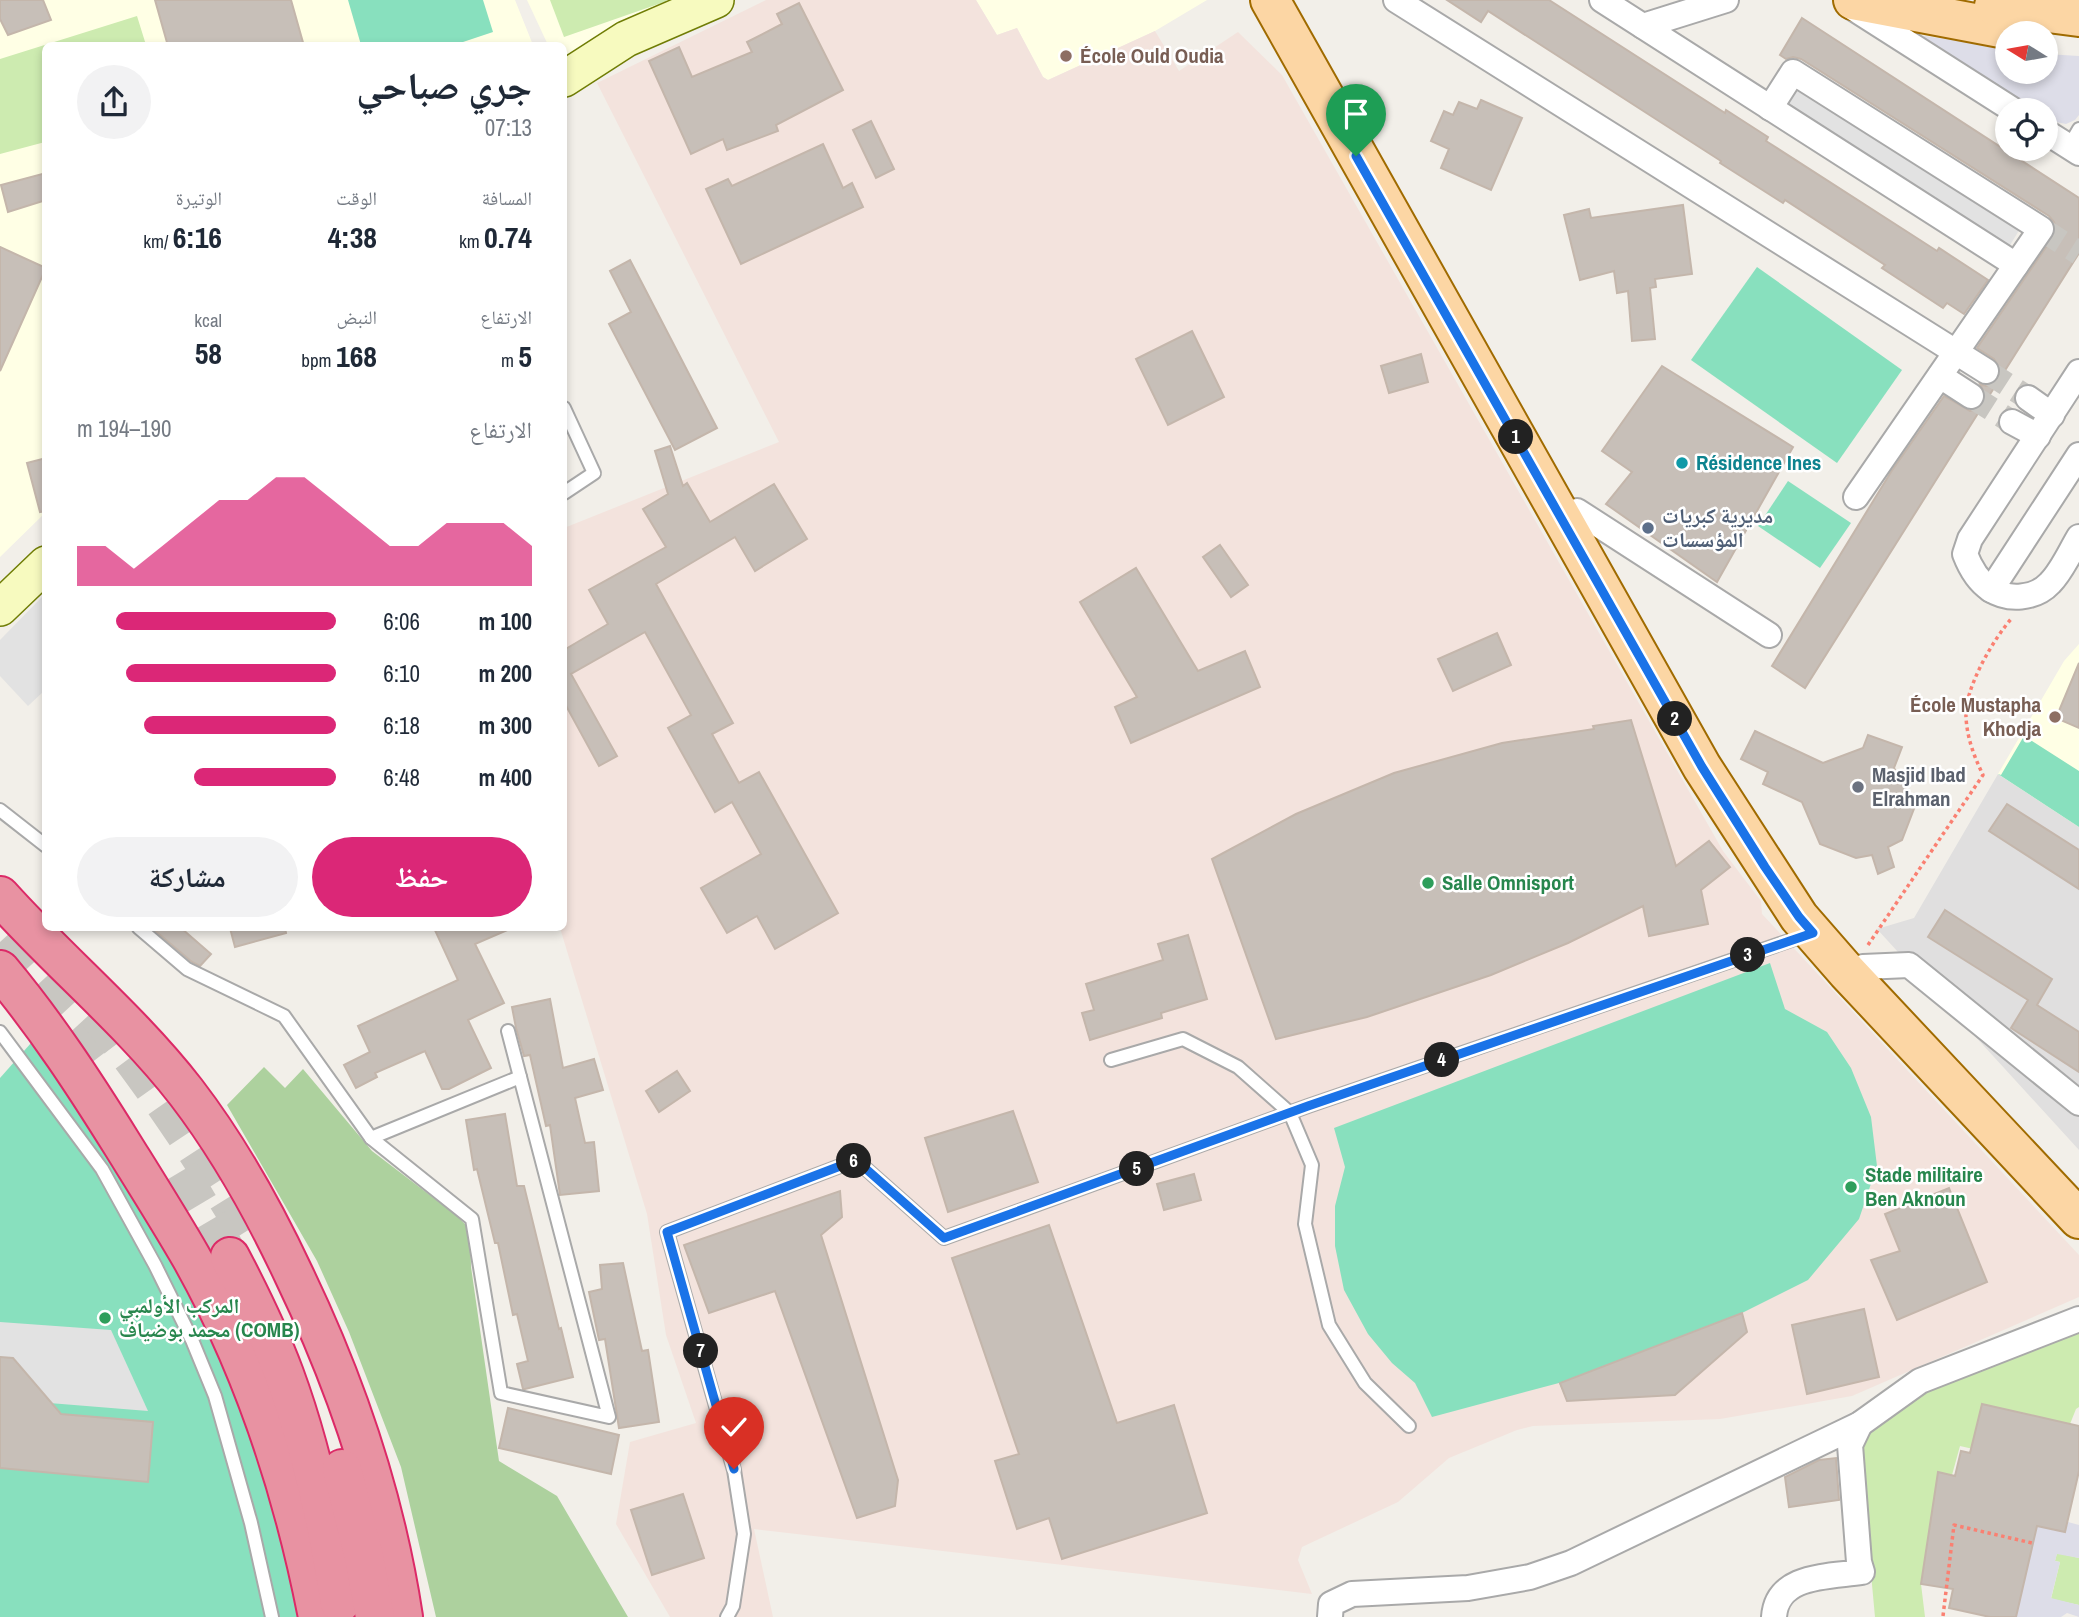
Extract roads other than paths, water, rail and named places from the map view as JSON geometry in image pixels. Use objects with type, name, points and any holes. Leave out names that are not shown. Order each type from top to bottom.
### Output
[{"type":"highway","points":[[0,896],[26,926],[123,1021],[185,1091],[230,1155],[258,1204],[317,1322],[337,1371],[383,1519],[402,1617]]},
{"type":"highway","points":[[0,970],[45,1025],[113,1129],[192,1259],[232,1340],[253,1390],[282,1478],[310,1577],[318,1617]]},
{"type":"highway","points":[[342,1617],[326,1525],[285,1376],[261,1317],[242,1251],[287,1307],[326,1410],[351,1501],[375,1617]]},
{"type":"main road","points":[[1270,0],[1702,767],[1765,867],[1813,933],[2079,1219]]},
{"type":"main road","points":[[1295,0],[1696,727],[1746,809],[1811,905],[1860,964],[2079,1199]]},
{"type":"main road","points":[[1853,0],[1995,27]]},
{"type":"main road","points":[[1964,0],[2079,18]]},
{"type":"main road","points":[[2058,37],[2079,38]]},
{"type":"street","points":[[567,77],[626,39],[716,0]]},
{"type":"street","points":[[1396,0],[1986,371]]},
{"type":"street","points":[[1602,0],[2016,265]]},
{"type":"street","points":[[1643,26],[1726,0]]},
{"type":"street","points":[[1841,0],[1995,98]]},
{"type":"street","points":[[1770,108],[1793,72],[2041,229],[1856,497]]},
{"type":"street","points":[[2058,136],[2076,143]]},
{"type":"street","points":[[2079,372],[1970,540],[1965,554],[1970,568],[1991,590],[2017,597],[2034,595],[2050,583],[2079,537]]},
{"type":"street","points":[[1940,376],[1971,396]]},
{"type":"street","points":[[2028,398],[2052,415]]},
{"type":"street","points":[[2012,422],[2038,436]]},
{"type":"street","points":[[1991,590],[2079,455]]},
{"type":"street","points":[[1577,511],[1769,635]]},
{"type":"street","points":[[0,613],[23,586]]},
{"type":"street","points":[[1860,964],[1909,965],[2079,1103]]},
{"type":"street","points":[[1330,1617],[1331,1604],[1352,1594],[1468,1588],[1530,1577],[1571,1563],[1860,1424],[1920,1381],[2079,1319]]},
{"type":"street","points":[[1774,1617],[1775,1603],[1784,1590],[1804,1581],[1862,1573],[1850,1445],[1860,1424]]},
{"type":"lane","points":[[567,414],[594,473],[567,491]]},
{"type":"lane","points":[[0,810],[42,843]]},
{"type":"lane","points":[[143,931],[187,969],[284,1016],[371,1138],[472,1219],[500,1393],[609,1417],[508,1031]]},
{"type":"lane","points":[[727,1617],[733,1606],[744,1534],[734,1469],[667,1232],[856,1160],[944,1238],[1290,1113],[1813,933]]},
{"type":"lane","points":[[0,1032],[102,1169],[155,1265],[192,1340],[215,1396],[251,1523],[272,1617]]},
{"type":"lane","points":[[1111,1060],[1183,1039],[1238,1067],[1290,1113],[1312,1165],[1305,1224],[1329,1325],[1365,1382],[1409,1426]]},
{"type":"lane","points":[[371,1138],[520,1077]]},
{"type":"tunnel","points":[[2041,229],[2079,253]]},
{"type":"tunnel","points":[[1986,371],[2028,398]]},
{"type":"tunnel","points":[[1971,396],[2012,422]]},
{"type":"tunnel","points":[[0,942],[81,1030],[103,1059]]},
{"type":"tunnel","points":[[96,1012],[179,1125],[255,1244]]},
{"type":"tunnel","points":[[180,1172],[230,1257]]},
{"type":"place","name":"École Ould Oudia","points":[[1066,56]]},
{"type":"place","name":"Résidence Ines","points":[[1682,463]]},
{"type":"place","name":"مديرية كبريات المؤسسات","points":[[1648,528]]},
{"type":"place","name":"École Mustapha Khodja","points":[[2055,717]]},
{"type":"place","name":"Masjid Ibad Elrahman","points":[[1858,787]]},
{"type":"place","name":"Salle Omnisport","points":[[1428,883]]},
{"type":"place","name":"Stade militaire Ben Aknoun","points":[[1851,1187]]},
{"type":"place","name":"المركب الأولمبي محمد بوضياف (COMB)","points":[[105,1318]]}]
